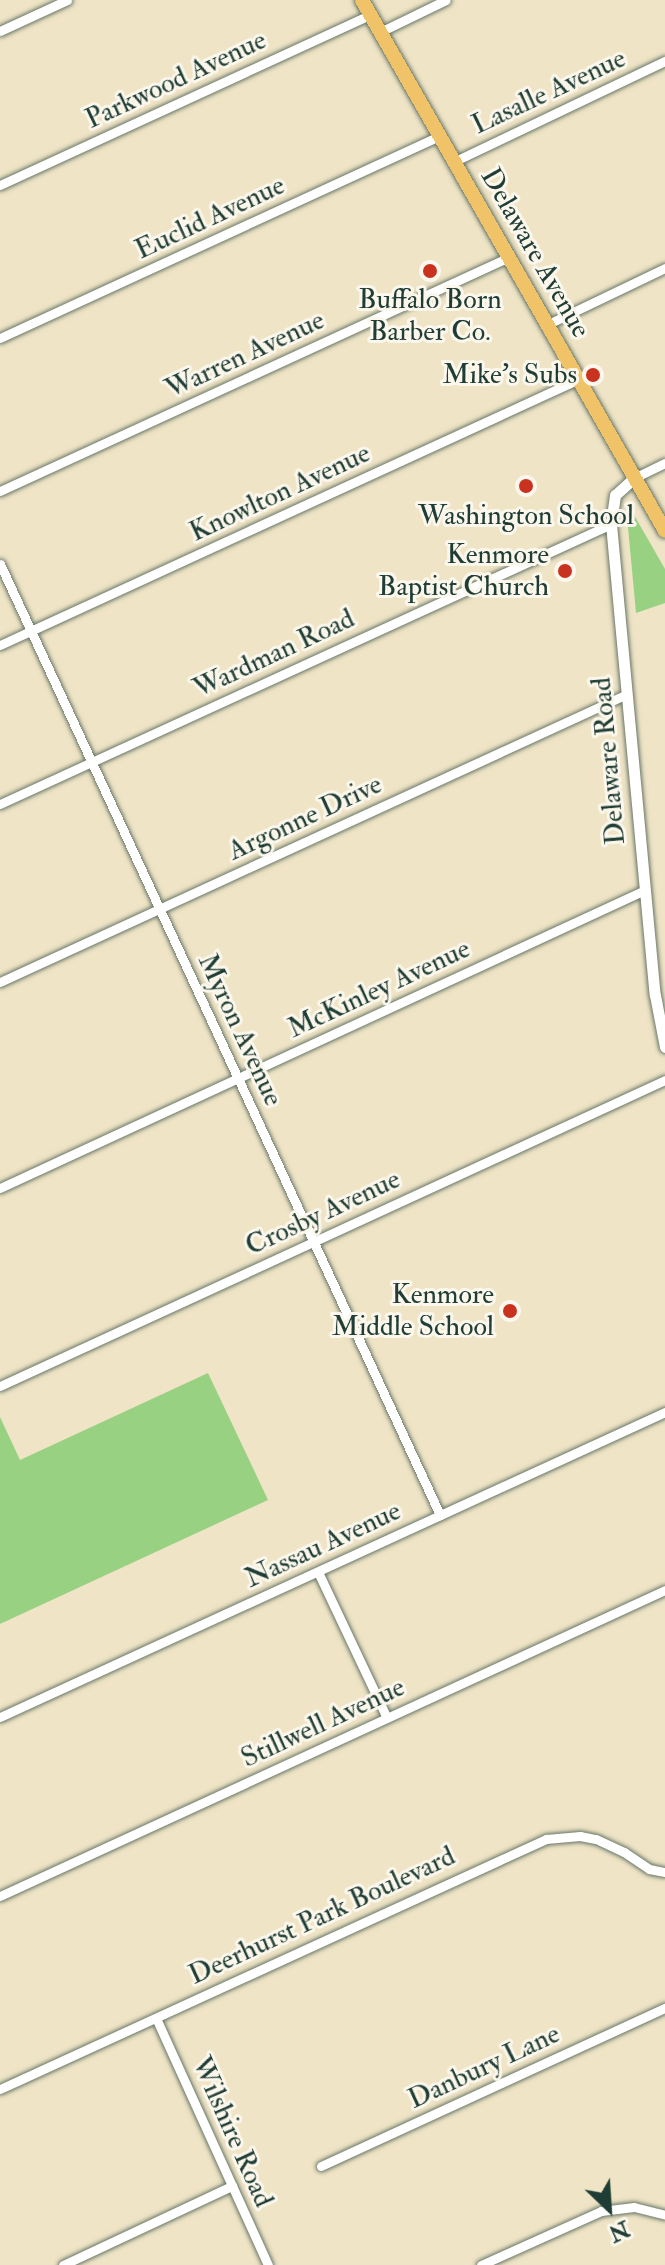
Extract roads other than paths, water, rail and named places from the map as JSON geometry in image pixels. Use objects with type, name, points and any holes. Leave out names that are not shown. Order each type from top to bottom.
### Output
[{"type":"main road","name":"Delaware Avenue","points":[[362,0],[665,531]]},
{"type":"street","points":[[0,31],[67,0]]},
{"type":"street","points":[[380,32],[446,0]]},
{"type":"street","name":"Parkwood Avenue","points":[[0,185],[370,15]]},
{"type":"street","name":"Lasalle Avenue","points":[[453,162],[665,61]]},
{"type":"street","name":"Euclid Avenue","points":[[0,338],[438,137]]},
{"type":"street","name":"Warren Avenue","points":[[0,491],[507,258]]},
{"type":"street","points":[[546,325],[665,268]]},
{"type":"street","name":"Knowlton Avenue","points":[[0,645],[577,380]]},
{"type":"street","points":[[634,478],[665,463]]},
{"type":"street","name":"Delaware Road","points":[[634,478],[615,495],[611,524],[645,890],[665,1047]]},
{"type":"street","name":"Wardman Road","points":[[0,804],[611,524]]},
{"type":"street","name":"Myron Avenue","points":[[0,564],[440,1515]]},
{"type":"street","name":"Argonne Drive","points":[[0,982],[627,694]]},
{"type":"street","name":"McKinley Avenue","points":[[0,1188],[645,890]]},
{"type":"street","name":"Crosby Avenue","points":[[0,1386],[665,1080]]},
{"type":"street","name":"Nassau Avenue","points":[[0,1717],[665,1412]]},
{"type":"street","points":[[318,1572],[387,1718]]},
{"type":"street","name":"Stillwell Avenue","points":[[0,1896],[665,1590]]},
{"type":"street","name":"Deerhurst Park Boulevard","points":[[0,2089],[546,1839],[596,1839],[611,1844],[649,1869],[665,1872]]},
{"type":"street","name":"Danbury Lane","points":[[321,2166],[665,2008]]},
{"type":"street","name":"Wilshire Road","points":[[156,2018],[268,2265]]},
{"type":"street","points":[[63,2265],[232,2186]]},
{"type":"street","points":[[481,2265],[601,2211],[634,2207],[665,2215]]},
{"type":"place","name":"Buffalo Born Barber Co.","points":[[430,271]]},
{"type":"place","name":"Mike's Subs","points":[[593,375]]},
{"type":"place","name":"Washington School","points":[[526,486]]},
{"type":"place","name":"Kenmore Baptist Church","points":[[565,571]]},
{"type":"place","name":"Kenmore Middle School","points":[[510,1311]]}]
